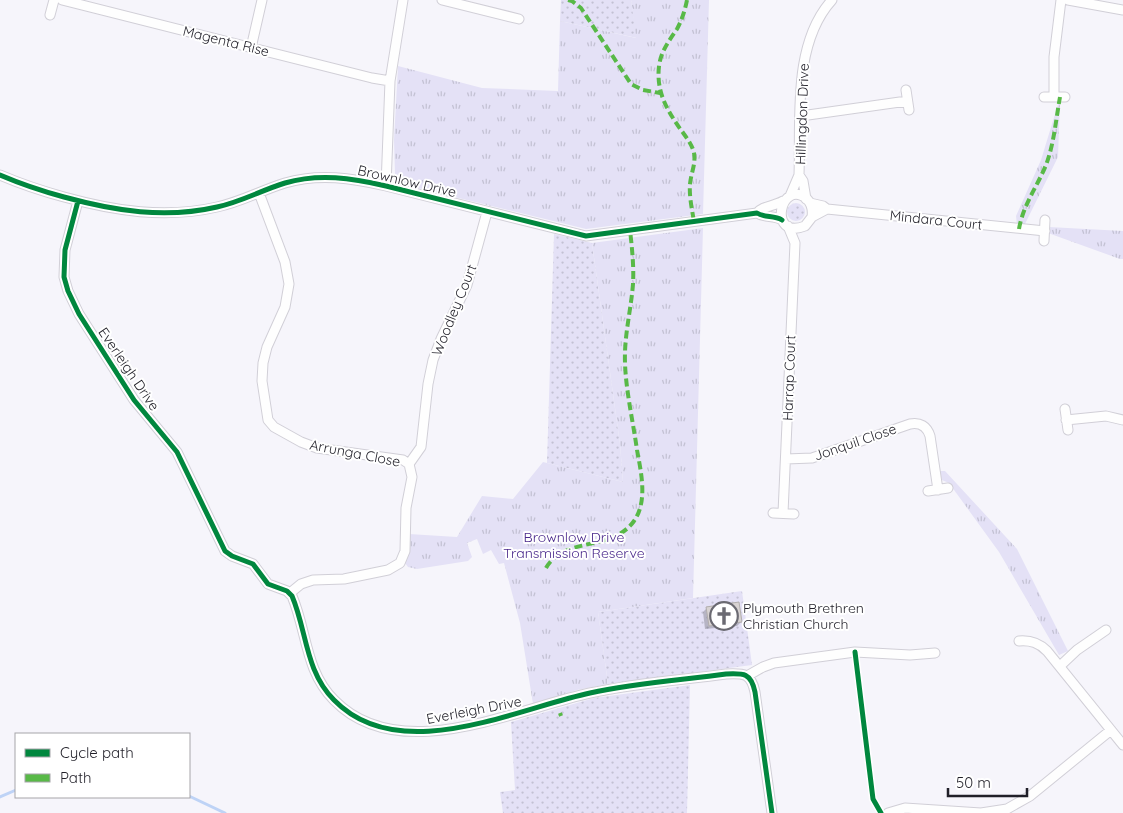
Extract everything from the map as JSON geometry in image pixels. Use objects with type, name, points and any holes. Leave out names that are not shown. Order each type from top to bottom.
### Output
[{"type":"street","points":[[50,15],[54,0]]},
{"type":"street","name":"Magenta Rise","points":[[62,0],[390,81]]},
{"type":"street","points":[[251,48],[262,0]]},
{"type":"street","points":[[386,186],[390,81],[404,0]]},
{"type":"street","points":[[442,0],[519,20]]},
{"type":"street","name":"Hillingdon Drive","points":[[808,201],[799,175],[802,75],[807,44],[822,14],[832,0]]},
{"type":"street","points":[[1054,97],[1054,57],[1061,0]]},
{"type":"street","points":[[1068,0],[1123,10]]},
{"type":"street","points":[[906,90],[909,110]]},
{"type":"street","points":[[1044,98],[1065,97]]},
{"type":"street","points":[[801,116],[908,101]]},
{"type":"street","name":"Brownlow Drive","points":[[0,175],[29,187],[78,201],[132,212],[174,213],[218,207],[286,183],[320,178],[344,178],[386,186],[586,236],[758,213],[763,216],[775,216],[785,223]]},
{"type":"street","name":"Hillingdon Drive","points":[[787,199],[799,175]]},
{"type":"street","name":"Arrunga Close","points":[[259,193],[283,257],[289,284],[286,307],[266,347],[263,363],[262,381],[268,420],[274,427],[301,442],[317,448],[403,460],[409,464],[412,477],[406,508],[406,551],[398,565],[388,570],[344,579],[312,580],[301,584],[290,593]]},
{"type":"street","points":[[812,217],[808,201],[799,195],[787,199],[780,211],[785,223],[799,228],[805,226],[812,217],[828,209]]},
{"type":"street","name":"Brownlow Drive","points":[[758,213],[762,208],[787,199]]},
{"type":"street","name":"Everleigh Drive","points":[[78,201],[66,242],[64,258],[66,284],[75,306],[139,408],[178,452],[225,551],[232,556],[253,564],[268,584],[290,593],[315,672],[327,692],[351,714],[366,723],[385,729],[413,731],[452,728],[510,716],[597,692],[726,674],[742,673],[748,676]]},
{"type":"street","name":"Mindara Court","points":[[808,201],[828,209],[1044,231]]},
{"type":"street","name":"Woodley Court","points":[[409,464],[421,447],[428,384],[434,360],[441,339],[467,285],[487,212]]},
{"type":"street","points":[[1044,241],[1045,220]]},
{"type":"street","name":"Harrap Court","points":[[785,223],[795,243]]},
{"type":"street","name":"Harrap Court","points":[[783,513],[795,243],[805,226]]},
{"type":"street","points":[[1065,410],[1068,430]]},
{"type":"street","points":[[1066,420],[1106,416],[1123,420]]},
{"type":"street","name":"Jonquil Close","points":[[786,459],[812,458],[910,424],[925,422],[930,436],[938,490]]},
{"type":"street","points":[[928,491],[948,488]]},
{"type":"street","points":[[773,513],[794,514]]},
{"type":"street","points":[[1060,666],[1077,650],[1106,630]]},
{"type":"street","points":[[1019,641],[1031,641],[1042,646],[1123,745]]},
{"type":"street","points":[[772,813],[755,692],[748,676],[774,663],[855,652],[910,655],[935,653]]},
{"type":"street","points":[[888,813],[905,808],[981,813],[1007,809],[1030,796],[1111,730]]},
{"type":"green space","points":[[561,0],[631,0],[637,38],[560,21]]},
{"type":"green space","points":[[631,0],[709,0],[703,214],[586,229],[405,185],[398,181],[395,174],[394,140],[398,66],[482,88],[558,91],[560,21],[636,38]]},
{"type":"green space","points":[[1059,101],[1058,157],[1024,226],[1017,225],[1016,216],[1041,160]]},
{"type":"green space","points":[[796,203],[802,206],[805,212],[802,218],[796,221],[790,218],[787,212],[790,206]]},
{"type":"green space","points":[[1049,227],[1123,231],[1123,259],[1048,233]]},
{"type":"green space","name":"Brownlow Drive Transmission Reserve","points":[[703,228],[693,598],[598,612],[608,684],[577,690],[533,704],[520,623],[504,563],[499,564],[491,550],[483,554],[477,539],[467,543],[472,557],[468,561],[417,569],[408,567],[405,563],[409,552],[409,534],[457,537],[482,496],[513,499],[543,462],[623,482],[620,444],[592,243]]},
{"type":"green space","points":[[554,234],[592,243],[620,444],[623,482],[547,463]]},
{"type":"green space","points":[[939,471],[945,471],[1017,549],[1068,651],[1059,655],[999,552],[949,483],[942,480]]},
{"type":"green space","points":[[742,591],[752,665],[608,684],[598,612]]},
{"type":"green space","points":[[690,685],[687,813],[503,813],[500,792],[515,790],[511,722],[594,698]]},
{"type":"building","name":"Plymouth Brethren Christian Church","points":[[739,602],[742,622],[709,626],[706,607]]},
{"type":"waterway","points":[[0,797],[15,790]]},
{"type":"waterway","points":[[190,796],[225,813]]},
{"type":"marked path","points":[[568,0],[581,8],[631,84],[643,90],[660,93]]},
{"type":"marked path","points":[[687,0],[677,29],[662,56],[659,66],[659,84],[671,115],[694,153],[690,189],[694,222]]},
{"type":"marked path","points":[[1019,229],[1024,212],[1049,157],[1060,97]]},
{"type":"marked path","points":[[546,568],[554,558],[564,552],[614,537],[625,531],[634,521],[641,505],[641,477],[628,396],[625,363],[633,284],[630,230]]},
{"type":"cycle path","points":[[0,175],[64,197],[140,212],[198,211],[235,202],[285,183],[323,177],[373,183],[586,236],[757,213],[782,220]]},
{"type":"cycle path","points":[[78,201],[65,250],[64,277],[68,291],[79,314],[134,400],[177,452],[225,551],[232,556],[253,564],[268,584],[287,591],[292,596],[312,664],[324,689],[334,700],[361,720],[391,729],[424,731],[458,728],[493,720],[590,693],[641,684],[726,674],[742,674],[749,678],[755,692],[772,813]]},
{"type":"cycle path","points":[[855,652],[873,799],[881,813]]},
{"type":"place","name":"Plymouth Brethren Christian Church","points":[[724,616]]}]
